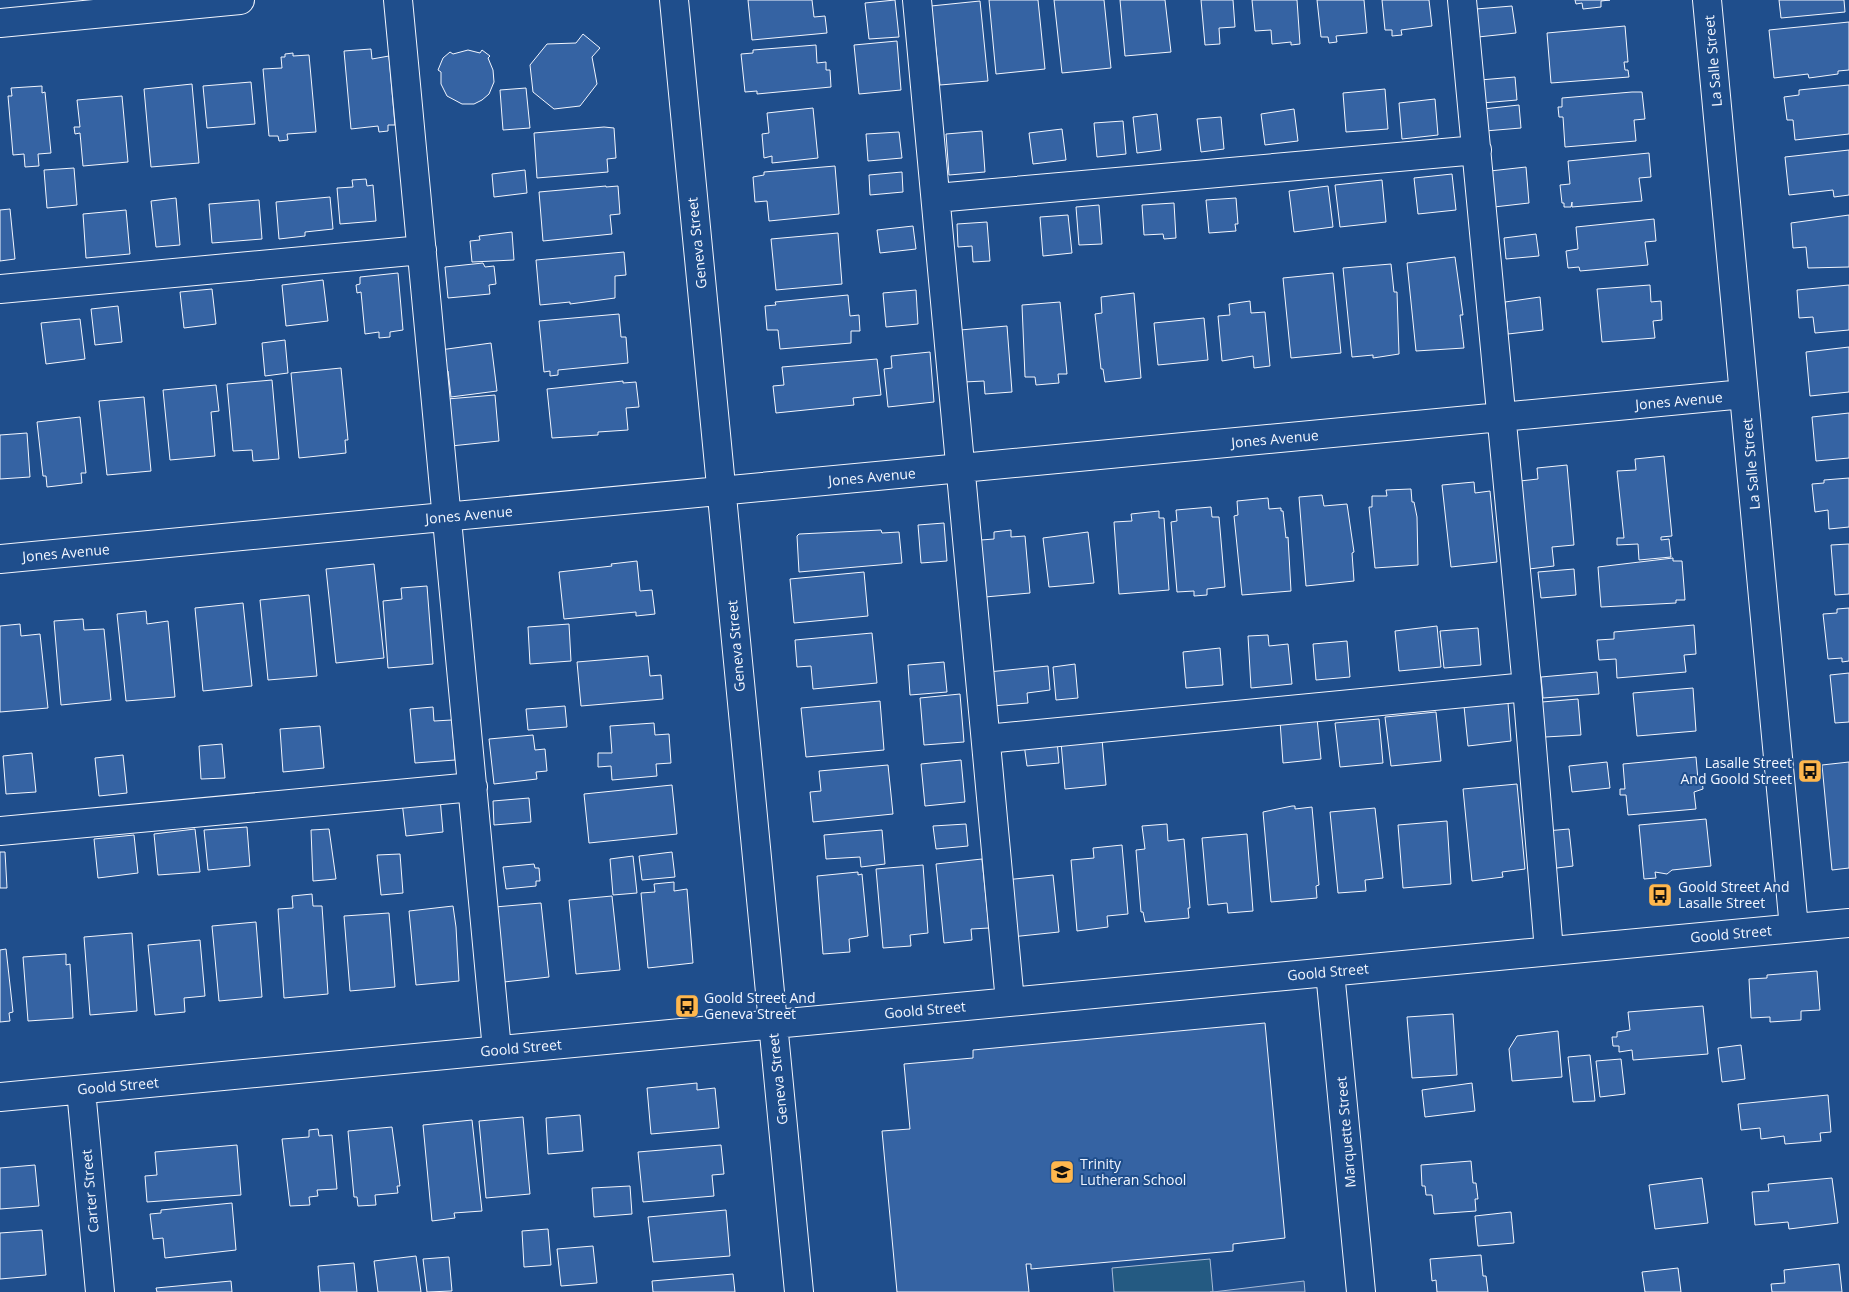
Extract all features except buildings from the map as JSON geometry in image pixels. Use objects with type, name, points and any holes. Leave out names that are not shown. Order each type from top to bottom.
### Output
[{"type":"street","points":[[0,22],[240,0]]},
{"type":"street","points":[[398,0],[474,787],[497,1050]]},
{"type":"street","name":"Geneva Street","points":[[674,0],[799,1292]]},
{"type":"street","points":[[916,0],[1010,1002]]},
{"type":"street","points":[[1462,0],[1500,418],[1527,687],[1549,951]]},
{"type":"street","name":"La Salle Street","points":[[1707,0],[1794,928]]},
{"type":"street","points":[[936,198],[1476,150]]},
{"type":"street","points":[[0,288],[422,250]]},
{"type":"street","name":"Jones Avenue","points":[[0,559],[1744,394]]},
{"type":"street","points":[[986,739],[1527,687]]},
{"type":"street","points":[[0,831],[474,787]]},
{"type":"street","name":"Goold Street","points":[[0,1097],[1849,923]]},
{"type":"street","name":"Marquette Street","points":[[1330,972],[1361,1292]]},
{"type":"street","name":"Carter Street","points":[[80,1090],[100,1292]]},
{"type":"shaded area","points":[[1210,1259],[1213,1292],[1114,1292],[1112,1268]]},
{"type":"shaded area","points":[[1304,1281],[1305,1292],[1213,1292]]},
{"type":"place","name":"Lasalle Street And Goold Street","points":[[1810,771]]},
{"type":"place","name":"Goold Street And Lasalle Street","points":[[1660,895]]},
{"type":"place","name":"Goold Street And Geneva Street","points":[[687,1006]]},
{"type":"place","name":"Trinity Lutheran School","points":[[1062,1172]]}]
